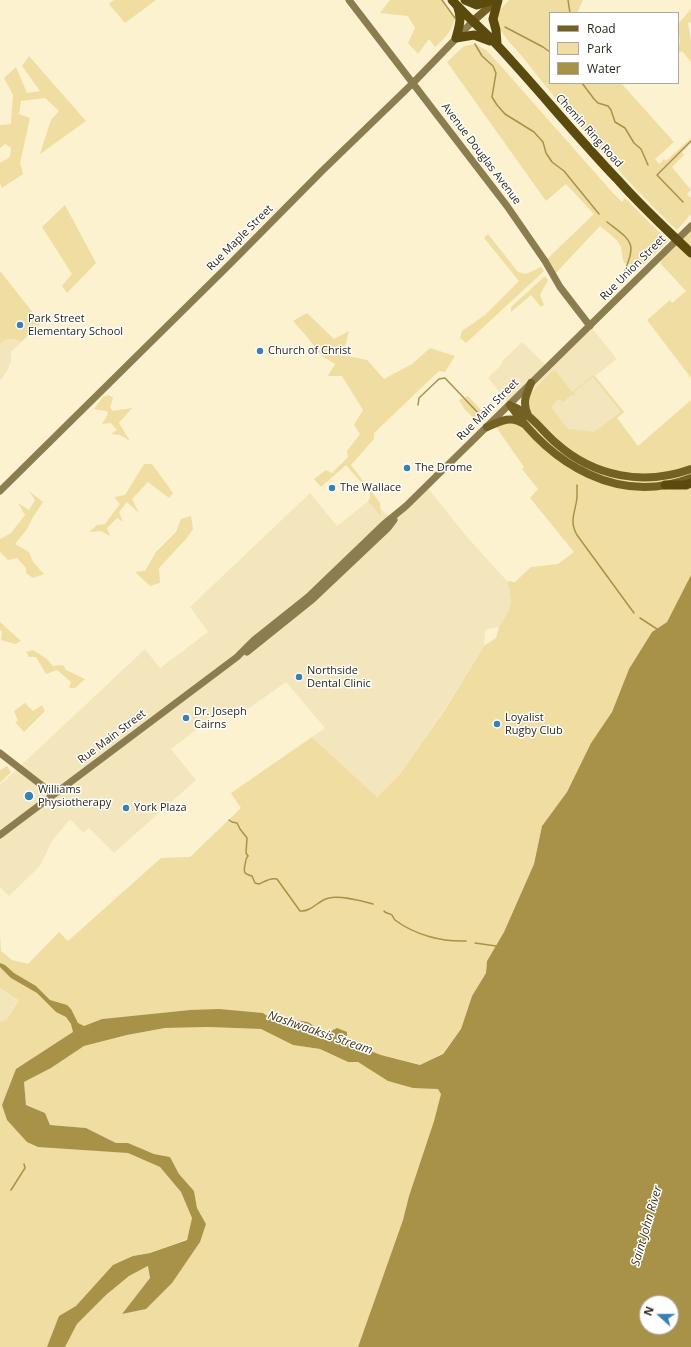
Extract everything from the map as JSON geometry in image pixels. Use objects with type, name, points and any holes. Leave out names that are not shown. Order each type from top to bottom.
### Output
[{"type":"highway","points":[[496,0],[494,15],[496,44],[474,35],[456,38],[461,22],[459,2],[477,5],[496,0]]},
{"type":"highway","name":"Chemin Ring Road","points":[[459,2],[471,9],[473,21],[496,44],[617,180],[689,251]]},
{"type":"highway","points":[[665,485],[686,485],[691,483]]},
{"type":"main road","name":"Rue Maple Street","points":[[473,21],[496,0]]},
{"type":"main road","points":[[527,422],[524,402],[531,383]]},
{"type":"main road","points":[[510,404],[554,453],[570,464],[596,478],[630,486],[665,485],[691,478]]},
{"type":"main road","points":[[487,427],[507,419],[527,422],[576,459],[600,470],[622,476],[638,478],[667,476],[691,469]]},
{"type":"street","name":"Avenue Douglas Avenue","points":[[349,0],[507,206],[545,261],[560,287],[590,326]]},
{"type":"street","name":"Rue Maple Street","points":[[0,491],[230,264],[322,170],[413,83],[473,21]]},
{"type":"street","name":"Rue Union Street","points":[[590,326],[691,226]]},
{"type":"street","name":"Rue Main Street","points":[[0,835],[237,657],[254,640],[308,597],[384,524],[401,510],[590,326]]},
{"type":"street","points":[[0,753],[53,794]]},
{"type":"shaded area","name":"Park Street Elementary School","points":[[0,271],[41,323],[11,352],[11,361],[7,371],[0,381]]},
{"type":"shaded area","points":[[590,326],[617,359],[595,376],[624,412],[595,435],[566,431],[531,383],[510,405],[488,378],[501,365],[503,360],[522,342],[547,366]]},
{"type":"shaded area","points":[[426,486],[468,538],[507,581],[511,603],[508,612],[499,627],[485,631],[484,646],[444,710],[399,775],[377,797],[312,737],[325,728],[286,682],[248,709],[223,709],[171,749],[196,780],[114,853],[89,828],[83,833],[70,819],[52,841],[40,866],[9,896],[0,887],[0,785],[145,649],[160,668],[208,632],[190,607],[310,493],[337,526],[371,499],[391,519]]},
{"type":"shaded area","points":[[0,988],[19,999],[6,1020],[0,1022]]},
{"type":"green space","points":[[114,0],[156,0],[125,23],[109,4]]},
{"type":"green space","points":[[390,0],[442,0],[455,18],[454,23],[448,34],[435,47],[429,39],[418,54],[408,43],[415,28],[408,16],[380,13]]},
{"type":"green space","points":[[509,0],[583,0],[577,12],[549,12],[549,84],[622,84],[674,142],[655,159],[659,164],[664,159],[666,161],[691,138],[691,143],[682,152],[684,155],[672,167],[691,190],[687,194],[691,198],[691,214],[677,230],[621,173],[556,99],[511,44],[499,26],[497,18],[501,9]]},
{"type":"green space","points":[[691,9],[691,22],[688,23],[691,40],[691,62],[682,51],[679,52],[679,23]]},
{"type":"green space","points":[[475,44],[486,50],[500,65],[612,192],[622,202],[625,198],[668,241],[639,269],[635,265],[624,263],[621,247],[612,235],[600,226],[553,276],[545,261],[594,214],[566,184],[546,201],[447,62],[464,46]]},
{"type":"green space","points":[[29,56],[86,121],[40,154],[51,120],[59,111],[45,98],[21,101],[19,114],[30,118],[20,163],[23,174],[2,188],[0,183],[0,163],[10,157],[11,148],[5,144],[0,148],[0,125],[11,124],[13,95],[4,78],[16,67],[27,93],[40,91],[22,66]]},
{"type":"green space","points":[[65,205],[96,263],[67,293],[62,286],[72,274],[42,227]]},
{"type":"green space","points":[[691,226],[691,378],[647,320],[670,300],[672,303],[686,291],[660,263],[662,262],[659,259]]},
{"type":"green space","points":[[488,234],[518,272],[526,274],[541,267],[544,271],[466,343],[460,338],[462,331],[485,315],[519,281],[484,238]]},
{"type":"green space","name":"Park Street Elementary School","points":[[0,271],[41,323],[21,342],[10,339],[5,340],[0,344]]},
{"type":"green space","points":[[545,276],[548,280],[540,295],[544,305],[541,307],[531,295],[511,312],[511,307]]},
{"type":"green space","points":[[307,313],[334,339],[349,331],[343,355],[367,360],[384,379],[412,364],[430,348],[455,356],[445,372],[439,371],[374,433],[374,439],[351,465],[380,503],[381,516],[368,501],[370,498],[370,493],[346,465],[321,487],[314,479],[326,470],[332,473],[348,457],[347,451],[360,434],[354,425],[363,410],[342,376],[328,376],[335,364],[322,356],[293,321]]},
{"type":"green space","points":[[555,370],[572,392],[594,375],[624,412],[617,418],[638,446],[691,400],[691,575],[667,622],[652,632],[629,669],[612,712],[591,743],[567,792],[542,826],[534,864],[504,932],[487,961],[486,973],[472,996],[461,1029],[442,1054],[421,1065],[381,1055],[346,1042],[347,1032],[325,1034],[308,1022],[270,1018],[263,1013],[190,1010],[102,1019],[79,1029],[15,1071],[17,1125],[128,1153],[160,1167],[181,1192],[192,1218],[187,1239],[150,1253],[133,1256],[52,1347],[0,1347],[0,1022],[6,1020],[19,1000],[0,988],[0,934],[1,951],[12,960],[28,964],[59,932],[68,941],[161,858],[190,857],[241,808],[231,793],[312,737],[377,797],[399,775],[444,711],[484,646],[496,638],[499,627],[508,612],[511,603],[507,581],[515,582],[531,567],[558,564],[574,552],[530,498],[538,489],[522,469],[524,467],[494,424],[498,422],[525,425],[530,418],[526,411],[531,393],[551,372]],"holes":[[[593,377],[621,412],[594,432],[568,429],[551,407],[559,399],[563,402],[572,395],[575,396],[574,392]]]},
{"type":"green space","points":[[109,395],[113,398],[110,407],[113,411],[132,408],[119,423],[130,441],[120,435],[111,434],[117,430],[111,423],[102,424],[108,414],[107,411],[94,409],[103,397]]},
{"type":"green space","points":[[468,396],[484,413],[484,418],[477,421],[465,410],[459,400]]},
{"type":"green space","points":[[144,464],[152,464],[173,493],[169,498],[148,482],[132,499],[139,513],[127,502],[119,512],[123,522],[117,518],[107,528],[110,536],[101,531],[89,532],[97,525],[105,524],[120,504],[114,497],[125,495]]},
{"type":"green space","points":[[29,491],[43,502],[27,529],[15,544],[29,552],[33,562],[44,574],[33,578],[26,573],[26,568],[17,558],[8,560],[0,552],[0,539],[11,533],[25,515],[18,503],[29,510],[35,500]]},
{"type":"green space","points":[[191,516],[193,529],[186,539],[159,568],[160,583],[150,586],[135,572],[145,571],[156,552],[176,532],[181,519]]},
{"type":"green space","points":[[0,622],[21,641],[15,644],[1,640],[2,632],[0,630]]},
{"type":"green space","points":[[33,650],[47,659],[53,666],[63,665],[66,670],[85,679],[75,688],[69,688],[71,682],[57,670],[46,674],[36,657],[29,657],[26,652]]},
{"type":"green space","points":[[25,703],[33,711],[42,705],[45,711],[24,732],[15,722],[18,721],[14,711]]},
{"type":"green space","points":[[7,766],[11,772],[0,783],[0,770]]},
{"type":"green space","points":[[208,1027],[261,1029],[293,1045],[320,1049],[348,1062],[358,1062],[389,1081],[438,1088],[441,1094],[403,1220],[358,1347],[65,1347],[77,1324],[106,1295],[129,1276],[149,1266],[150,1278],[122,1314],[146,1309],[206,1224],[197,1208],[194,1191],[179,1174],[170,1157],[154,1154],[128,1143],[116,1143],[86,1128],[50,1125],[45,1113],[26,1105],[24,1082],[51,1068],[84,1046],[127,1035],[165,1028]]},
{"type":"water","points":[[691,575],[691,1347],[358,1347],[403,1220],[441,1094],[438,1089],[413,1088],[388,1081],[358,1062],[348,1062],[320,1049],[293,1045],[261,1029],[208,1027],[165,1028],[127,1035],[84,1046],[51,1068],[24,1082],[26,1105],[45,1113],[50,1125],[86,1128],[116,1143],[128,1143],[154,1154],[170,1157],[179,1174],[194,1191],[197,1208],[206,1224],[200,1242],[172,1283],[146,1309],[122,1314],[150,1278],[148,1266],[129,1276],[106,1295],[77,1324],[65,1347],[47,1347],[59,1316],[76,1306],[113,1265],[133,1256],[150,1253],[187,1240],[192,1218],[181,1192],[160,1167],[128,1153],[38,1147],[27,1142],[7,1120],[2,1105],[16,1069],[73,1032],[71,1024],[66,1017],[56,1012],[37,993],[11,978],[0,967],[0,963],[36,986],[50,1000],[67,1005],[71,1009],[78,1023],[84,1026],[102,1019],[190,1010],[219,1009],[263,1013],[270,1018],[308,1022],[325,1034],[337,1028],[347,1032],[347,1042],[381,1055],[420,1065],[443,1054],[461,1029],[472,996],[486,973],[487,961],[504,932],[534,864],[542,826],[567,792],[591,743],[612,712],[629,669],[652,632],[667,622]]},
{"type":"waterway","points":[[442,0],[455,18]]},
{"type":"waterway","points":[[568,0],[570,12]]},
{"type":"waterway","points":[[505,27],[549,51]]},
{"type":"waterway","points":[[475,44],[482,56],[493,66],[496,73],[492,97],[497,105],[505,114],[534,132],[543,142],[546,153],[552,162],[564,171],[599,214]]},
{"type":"waterway","points":[[583,84],[598,103],[608,106],[615,122],[625,128],[634,143],[641,149],[648,165]]},
{"type":"waterway","points":[[683,202],[657,175],[691,141]]},
{"type":"waterway","points":[[607,222],[622,234],[630,244],[630,256],[623,275]]},
{"type":"waterway","points":[[418,405],[419,398],[439,379],[445,378],[481,416]]},
{"type":"waterway","points":[[577,485],[577,498],[573,517],[573,525],[577,535],[634,613]]},
{"type":"waterway","points":[[640,618],[657,629]]},
{"type":"waterway","points":[[229,820],[237,823],[247,838],[246,853],[248,856],[244,868],[245,873],[252,876],[255,883],[259,884],[270,879],[277,879],[300,911],[308,910],[325,899],[334,897],[373,904]]},
{"type":"waterway","points":[[384,911],[392,915],[395,920],[420,934],[438,939],[466,941]]},
{"type":"waterway","points":[[475,943],[496,946]]},
{"type":"waterway","points":[[11,1190],[25,1168],[24,1164]]},
{"type":"place","name":"Park Street Elementary School","points":[[20,325]]},
{"type":"place","name":"Church of Christ","points":[[260,351]]},
{"type":"place","name":"The Drome","points":[[407,468]]},
{"type":"place","name":"The Wallace","points":[[332,488]]},
{"type":"place","name":"Northside Dental Clinic","points":[[299,677]]},
{"type":"place","name":"Dr. Joseph Cairns","points":[[186,718]]},
{"type":"place","name":"Loyalist Rugby Club","points":[[497,724]]},
{"type":"place","name":"Williams Physiotherapy","points":[[29,796]]},
{"type":"place","name":"York Plaza","points":[[126,808]]},
{"type":"water label","name":"Nashwaaksis Stream","points":[[320,1033]]},
{"type":"water label","name":"Saint John River","points":[[647,1226]]}]
